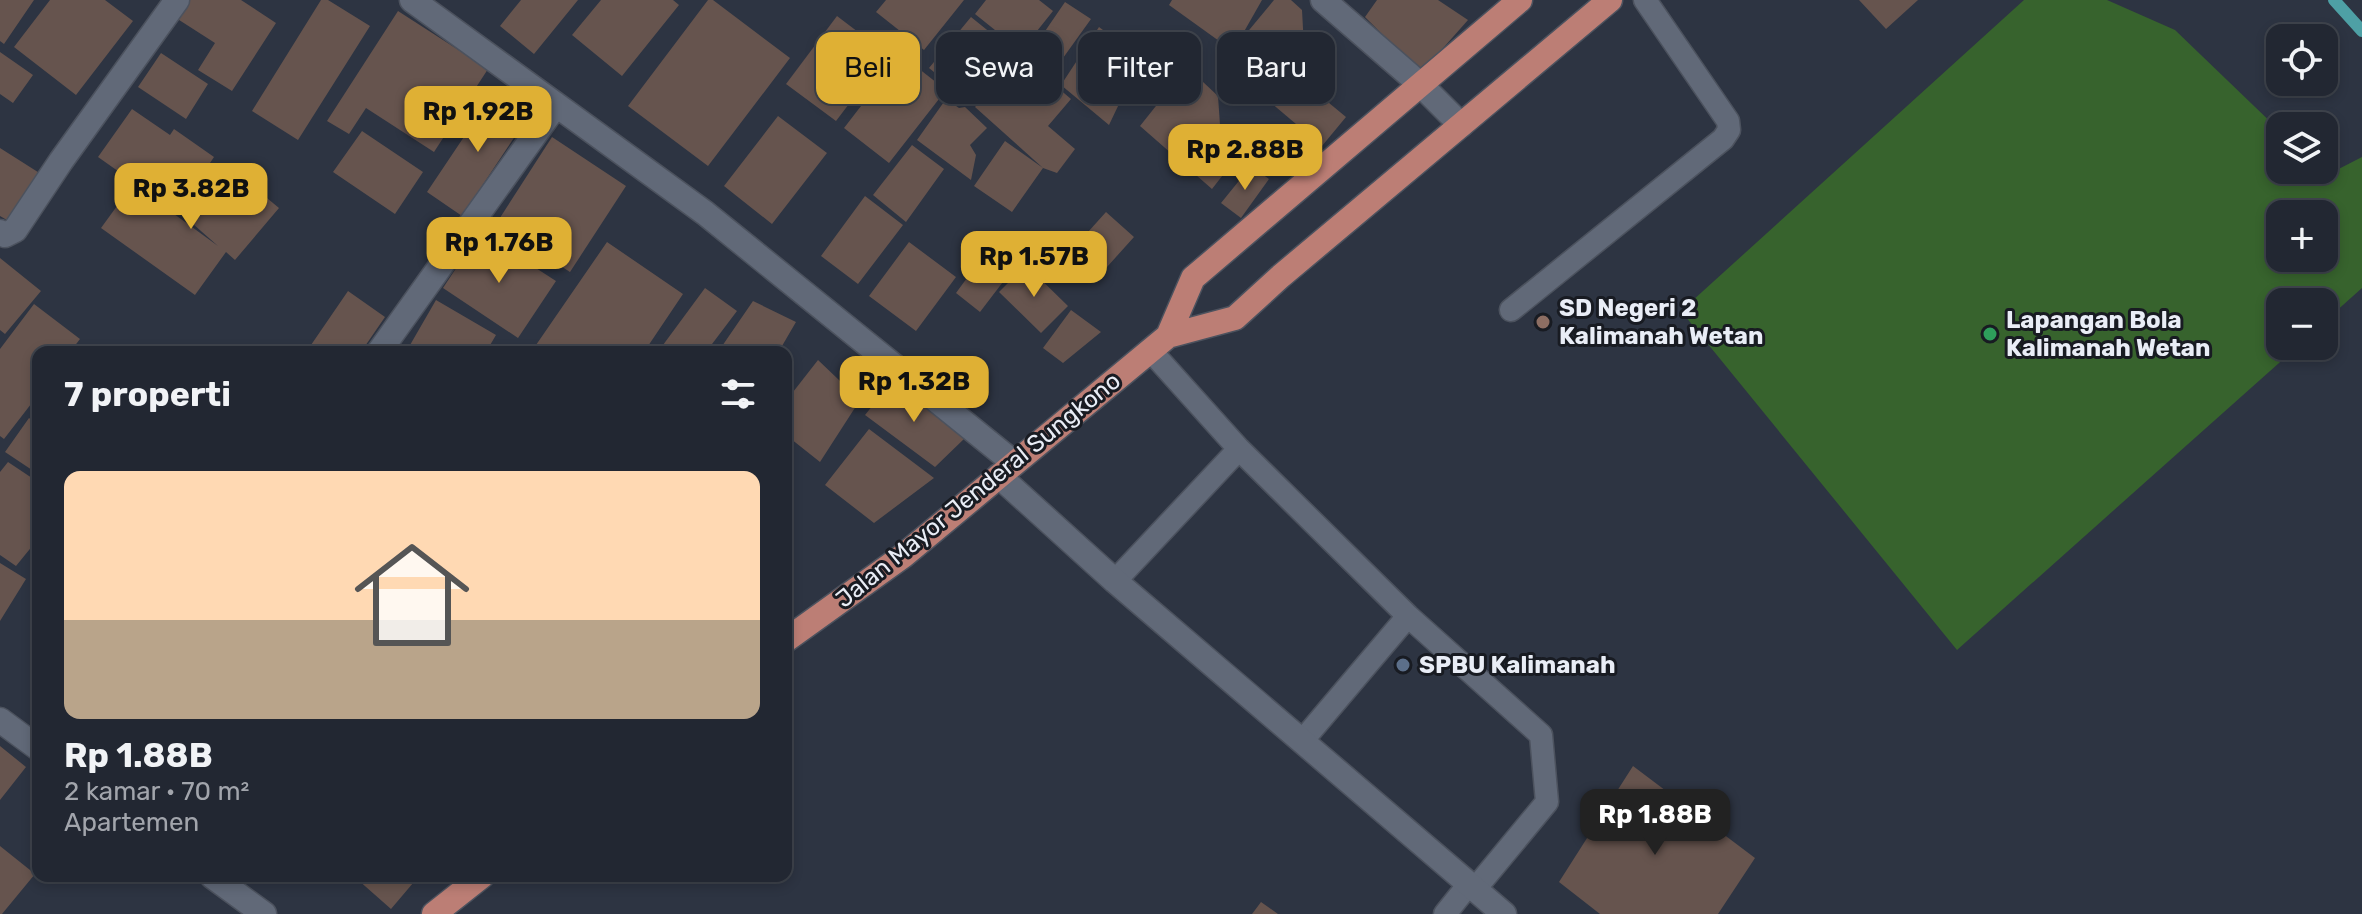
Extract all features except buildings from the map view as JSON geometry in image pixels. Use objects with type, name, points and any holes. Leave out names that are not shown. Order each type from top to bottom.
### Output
[{"type":"main road","name":"Jalan Mayor Jenderal Sungkono","points":[[1159,343],[1193,278],[1520,0]]},
{"type":"main road","name":"Jalan Mayor Jenderal Sungkono","points":[[792,636],[903,556],[1159,343],[1235,318],[1610,0]]},
{"type":"main road","points":[[434,914],[474,882]]},
{"type":"street","points":[[0,232],[5,235],[15,230],[177,0]]},
{"type":"street","points":[[412,0],[705,213],[1007,470],[1115,581],[1504,914]]},
{"type":"street","points":[[1323,0],[1421,85],[1461,125]]},
{"type":"street","points":[[383,346],[556,105]]},
{"type":"street","points":[[0,720],[32,744]]},
{"type":"street","points":[[220,882],[264,914]]},
{"type":"lane","points":[[1511,310],[1723,139],[1729,130],[1728,121],[1645,0]]},
{"type":"lane","points":[[1159,343],[1239,449],[1408,616],[1541,735],[1547,802],[1445,914]]},
{"type":"lane","points":[[1115,581],[1239,449]]},
{"type":"lane","points":[[1303,740],[1408,616]]},
{"type":"green space","name":"Lapangan Bola Kalimanah Wetan","points":[[2024,0],[2107,0],[2175,30],[2266,118],[2266,184],[2338,184],[2338,169],[2362,157],[2362,288],[2338,309],[2338,288],[2266,288],[2266,360],[2282,360],[1957,650],[1681,311]]},
{"type":"waterway","points":[[2334,0],[2362,31]]},
{"type":"place","name":"SD Negeri 2 Kalimanah Wetan","points":[[1543,322]]},
{"type":"place","name":"Lapangan Bola Kalimanah Wetan","points":[[1990,334]]},
{"type":"place","name":"SPBU Kalimanah","points":[[1403,665]]}]
